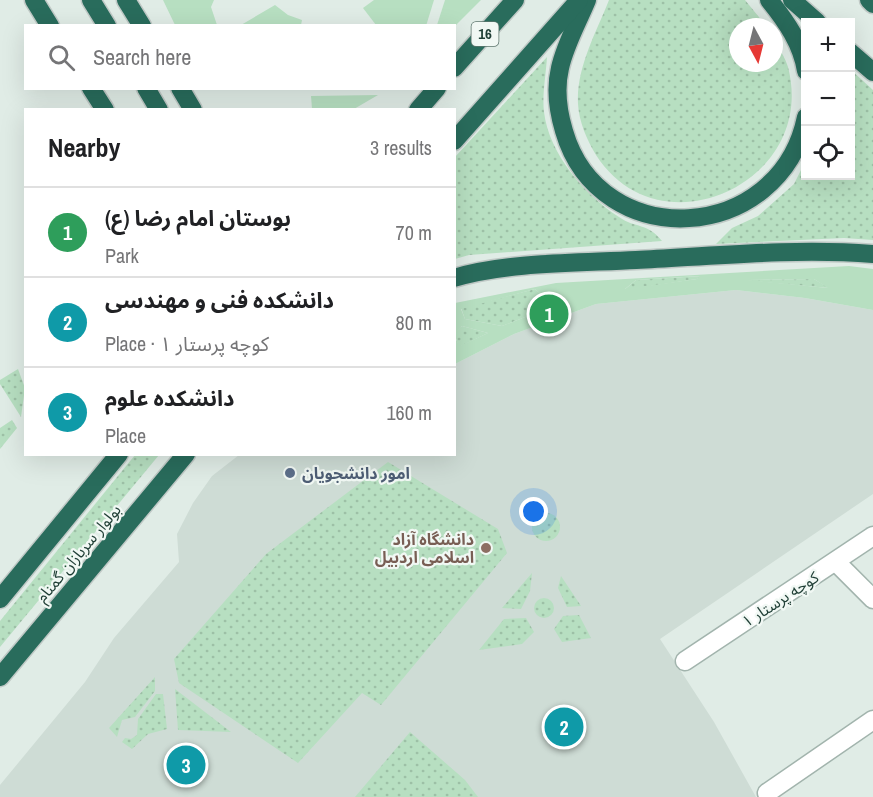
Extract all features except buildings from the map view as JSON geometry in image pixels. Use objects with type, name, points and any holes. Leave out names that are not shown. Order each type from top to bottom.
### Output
[{"type":"highway","points":[[34,0],[49,24]]},
{"type":"highway","points":[[91,0],[106,24]]},
{"type":"highway","points":[[126,0],[141,24]]},
{"type":"highway","name":"16","points":[[456,66],[516,0]]},
{"type":"highway","points":[[456,139],[579,0]]},
{"type":"highway","points":[[587,0],[559,68],[558,109],[569,149],[593,183],[627,207],[667,219],[709,218],[748,202],[780,175],[801,139],[804,126]]},
{"type":"highway","points":[[769,0],[784,19],[801,52]]},
{"type":"highway","points":[[792,0],[813,18]]},
{"type":"highway","points":[[869,0],[873,4]]},
{"type":"highway","points":[[855,56],[873,72]]},
{"type":"highway","points":[[92,90],[104,108]]},
{"type":"highway","points":[[147,90],[158,108]]},
{"type":"highway","points":[[181,90],[192,108]]},
{"type":"highway","points":[[420,108],[435,90]]},
{"type":"highway","points":[[456,277],[473,272],[574,264],[760,254],[844,252],[873,254]]},
{"type":"highway","name":"بولوار سربازان گمنام","points":[[0,598],[117,456]]},
{"type":"highway","name":"بولوار سربازان گمنام","points":[[0,677],[184,456]]},
{"type":"street","name":"کوچه پرستار ۱","points":[[686,661],[873,536]]},
{"type":"street","points":[[836,562],[873,599]]},
{"type":"street","points":[[767,793],[873,720]]},
{"type":"shaded area","name":"دانشگاه آزاد اسلامی اردبیل","points":[[736,290],[805,298],[873,310],[873,494],[660,639],[714,722],[756,797],[0,797],[0,785],[85,682],[114,638],[179,562],[177,534],[193,503],[212,476],[238,456],[456,456],[456,363],[514,334],[596,304]]},
{"type":"green space","points":[[163,0],[214,0],[211,7],[217,24],[175,24]]},
{"type":"green space","points":[[374,0],[434,0],[427,24],[375,24],[363,8]]},
{"type":"green space","points":[[445,0],[481,0],[456,25],[437,24]]},
{"type":"green space","points":[[609,0],[745,0],[760,18],[729,18],[729,72],[783,72],[783,56],[788,67],[791,108],[780,143],[757,172],[727,192],[693,201],[657,200],[624,185],[596,155],[582,124],[578,91],[588,51]]},
{"type":"green space","points":[[275,5],[288,15],[302,20],[301,24],[243,24]]},
{"type":"green space","points":[[547,57],[544,112],[547,128],[561,158],[582,185],[606,208],[625,221],[646,228],[662,241],[469,255],[456,259],[456,156]]},
{"type":"green space","points":[[855,74],[873,90],[873,240],[844,238],[716,244],[732,228],[758,216],[794,184],[801,170],[801,180],[855,180]]},
{"type":"green space","points":[[378,95],[356,108],[312,108],[311,96]]},
{"type":"green space","points":[[849,266],[873,269],[873,310],[805,298],[736,290],[596,304],[514,334],[456,363],[456,340],[460,346],[488,333],[462,326],[456,332],[456,303],[556,283]],"holes":[[[700,276],[697,279],[625,289],[636,280]],[[814,279],[828,288],[748,280]],[[535,289],[544,297],[563,302],[502,326],[465,319],[461,309]]]},
{"type":"green space","points":[[702,276],[697,279],[624,290],[636,280]]},
{"type":"green space","points":[[814,279],[829,288],[741,280]]},
{"type":"green space","points":[[535,289],[544,297],[564,302],[502,326],[465,319],[461,308]]},
{"type":"green space","points":[[462,326],[488,333],[459,347],[456,331]]},
{"type":"green space","points":[[18,369],[24,385],[21,417],[0,384],[0,380]]},
{"type":"green space","points":[[12,420],[17,428],[0,449],[0,428]]},
{"type":"green space","points":[[134,456],[158,456],[0,647],[0,621]]},
{"type":"green space","points":[[388,462],[498,529],[507,553],[381,705],[362,693],[298,763],[179,683],[174,659],[266,554]]},
{"type":"green space","points":[[546,513],[556,517],[560,527],[556,537],[546,541],[536,537],[532,527],[536,517]]},
{"type":"green space","points":[[532,573],[530,591],[521,609],[502,608]]},
{"type":"green space","points":[[561,576],[581,606],[567,607],[558,588]]},
{"type":"green space","points":[[544,598],[551,601],[554,608],[551,615],[544,618],[537,615],[534,608],[537,601]]},
{"type":"green space","points":[[579,615],[591,638],[562,642],[554,629],[563,616]]},
{"type":"green space","points":[[526,618],[534,632],[522,644],[479,650],[504,619]]},
{"type":"green space","points":[[155,677],[155,691],[135,717],[122,720],[117,737],[109,728]]},
{"type":"green space","points":[[175,689],[231,732],[178,730]]},
{"type":"green space","points":[[156,694],[163,694],[167,729],[148,734],[132,749],[122,742],[125,738],[131,739],[137,735],[138,719]]},
{"type":"green space","points":[[410,732],[465,780],[478,797],[355,797]]},
{"type":"place","name":"بوستان امام رضا (ع)","points":[[549,314]]},
{"type":"place","name":"امور دانشجویان","points":[[290,473]]},
{"type":"place","name":"دانشگاه آزاد اسلامی اردبیل","points":[[486,548]]},
{"type":"place","name":"دانشکده فنی و مهندسی","points":[[564,727]]},
{"type":"place","name":"دانشکده علوم","points":[[186,765]]}]
